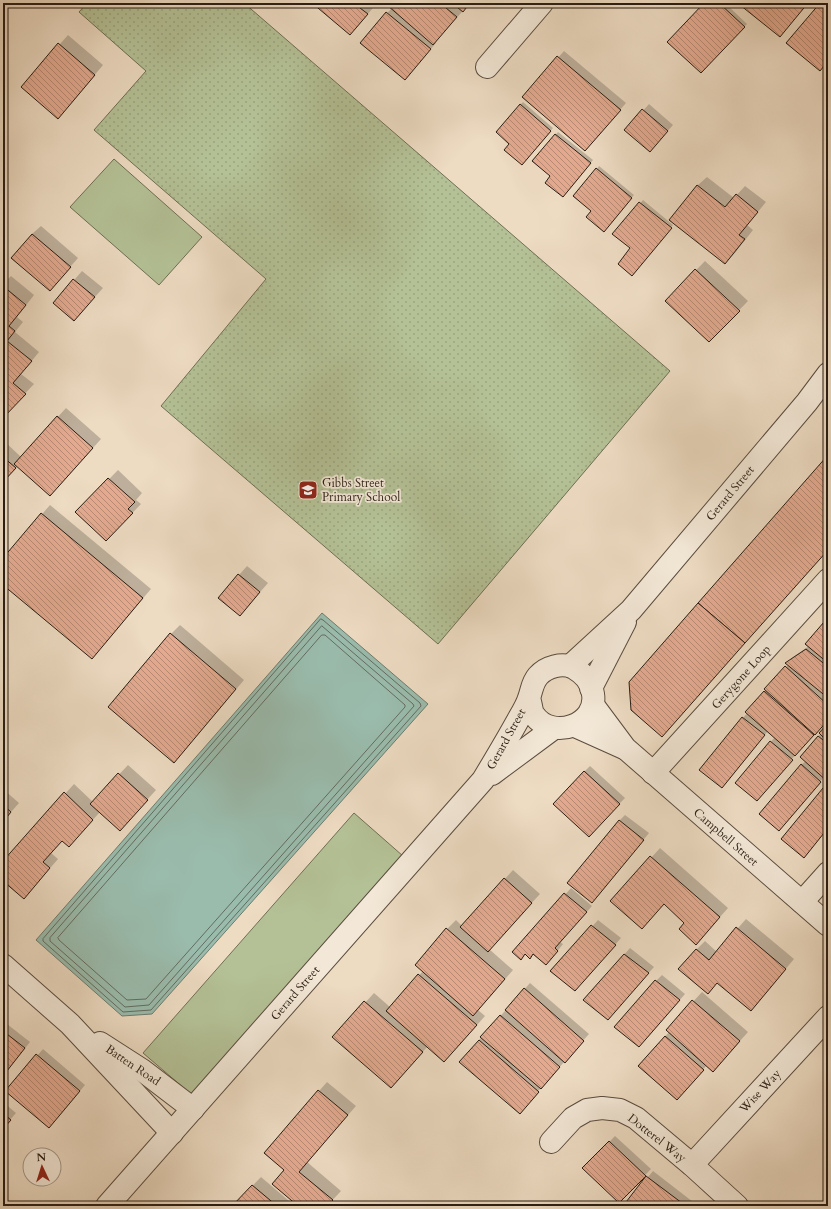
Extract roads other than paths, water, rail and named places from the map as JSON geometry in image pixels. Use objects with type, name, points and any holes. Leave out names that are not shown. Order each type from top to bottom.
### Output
[{"type":"street","points":[[487,66],[542,3]]},
{"type":"street","name":"Gerard Street","points":[[570,666],[630,610],[807,402],[828,374]]},
{"type":"street","name":"Gerygone Loop","points":[[654,773],[828,580]]},
{"type":"street","name":"Gerard Street","points":[[592,696],[630,610]]},
{"type":"street","points":[[557,665],[570,666],[581,672],[590,682],[592,696],[590,712],[575,726],[563,729],[541,724],[533,714],[529,698],[531,688],[536,677],[543,671],[557,665]]},
{"type":"street","name":"Campbell Street","points":[[592,696],[625,748],[828,925]]},
{"type":"street","name":"Gerard Street","points":[[107,1206],[483,780],[508,738],[529,698]]},
{"type":"street","name":"Campbell Street","points":[[575,726],[625,748]]},
{"type":"street","name":"Gerard Street","points":[[483,780],[554,728]]},
{"type":"street","points":[[802,902],[828,873]]},
{"type":"street","name":"Batten Road","points":[[3,965],[70,1024],[172,1133]]},
{"type":"street","name":"Wise Way","points":[[692,1165],[828,1017]]},
{"type":"street","name":"Batten Road","points":[[70,1024],[142,1070],[193,1109]]},
{"type":"street","name":"Dotterel Way","points":[[551,1142],[573,1118],[586,1110],[602,1108],[620,1110],[636,1118],[692,1165],[737,1206]]},
{"type":"water","points":[[322,613],[428,704],[152,1014],[122,1016],[36,940]]},
{"type":"place","name":"Gibbs Street Primary School","points":[[308,490]]}]
